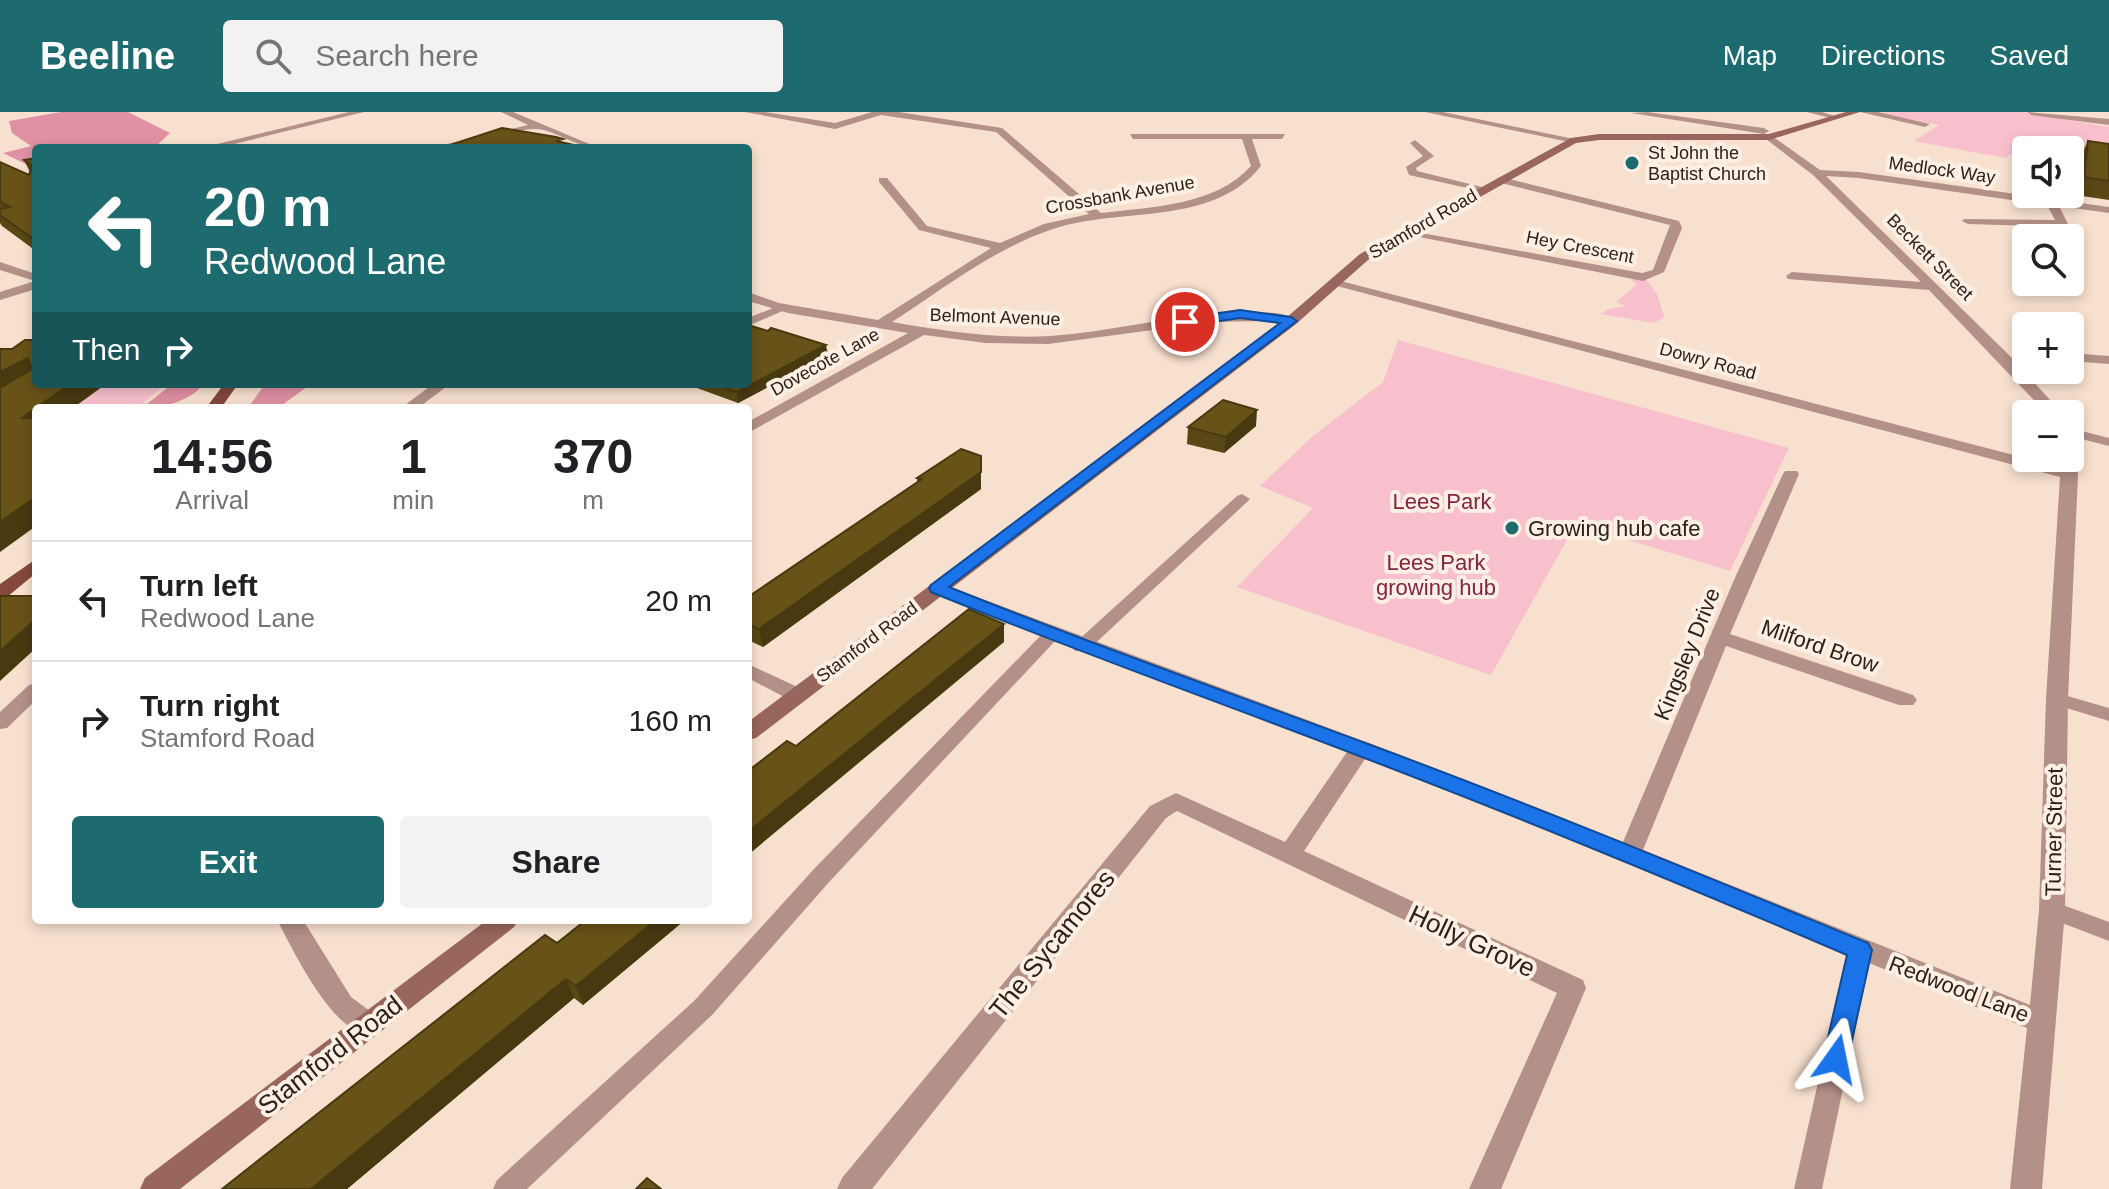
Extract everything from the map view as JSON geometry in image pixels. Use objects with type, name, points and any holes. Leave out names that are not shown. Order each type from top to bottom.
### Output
[{"type":"main road","points":[[0,593],[32,567]]},
{"type":"street","points":[[223,144],[360,112]]},
{"type":"street","points":[[505,112],[584,144]]},
{"type":"street","points":[[749,112],[835,126],[881,112],[999,130],[1098,216]]},
{"type":"street","points":[[1429,112],[1574,140],[1767,134],[1856,112]]},
{"type":"street","points":[[1864,112],[1925,124]]},
{"type":"street","points":[[2031,112],[2109,122]]},
{"type":"street","points":[[1634,113],[1664,139]]},
{"type":"street","points":[[1634,113],[1744,124],[1767,134]]},
{"type":"street","points":[[453,144],[539,125]]},
{"type":"street","name":"Beckett Street","points":[[1767,134],[1817,173],[2003,357],[2042,400]]},
{"type":"street","points":[[1133,136],[1282,136]]},
{"type":"street","name":"Crossbank Avenue","points":[[880,324],[1003,247],[1046,226],[1192,203],[1239,183],[1251,175],[1256,166],[1246,136]]},
{"type":"street","name":"Stamford Road","points":[[752,730],[1291,321],[1364,257],[1574,140]]},
{"type":"street","points":[[1415,143],[1429,156],[1411,167],[1413,173],[1485,189]]},
{"type":"street","name":"Medlock Way","points":[[1817,173],[1859,175],[2012,196]]},
{"type":"street","points":[[883,180],[923,228],[1003,247]]},
{"type":"street","name":"Hey Crescent","points":[[1405,233],[1643,277],[1658,272],[1676,228],[1675,223],[1501,180]]},
{"type":"street","name":"Medlock Way","points":[[2084,206],[2109,210]]},
{"type":"street","points":[[1968,221],[2062,224],[2054,208]]},
{"type":"street","points":[[0,266],[32,277]]},
{"type":"street","points":[[1792,276],[1932,287]]},
{"type":"street","name":"Dowry Road","points":[[1337,282],[2070,475]]},
{"type":"street","points":[[0,296],[32,286]]},
{"type":"street","name":"Belmont Avenue","points":[[752,297],[783,307],[954,337],[1075,338],[1240,314],[1291,321]]},
{"type":"street","name":"Dovecote Lane","points":[[752,426],[920,332]]},
{"type":"street","points":[[2003,357],[2012,357]]},
{"type":"street","points":[[2084,358],[2109,360]]},
{"type":"street","points":[[414,404],[437,388]]},
{"type":"street","name":"Kingsley Drive","points":[[1630,853],[1719,637],[1791,474]]},
{"type":"street","name":"Turner Street","points":[[2026,1189],[2052,910],[2057,699],[2064,533],[2070,475]]},
{"type":"street","name":"Redwood Lane","points":[[937,588],[1081,647],[1361,748],[1630,853],[1860,950],[2043,1022]]},
{"type":"street","name":"Milford Brow","points":[[1719,637],[1906,700]]},
{"type":"street","points":[[752,672],[797,695]]},
{"type":"street","points":[[1289,854],[1361,748]]},
{"type":"street","name":"The Sycamores","points":[[853,1189],[1158,812],[1176,801],[1289,854]]},
{"type":"street","name":"Holly Grove","points":[[1289,854],[1573,988],[1485,1189]]},
{"type":"street","points":[[292,924],[341,1005],[368,1025]]},
{"type":"street","name":"Stamford Road","points":[[156,1189],[500,924]]},
{"type":"lane","points":[[1811,112],[1834,117]]},
{"type":"lane","points":[[752,320],[783,307]]},
{"type":"lane","points":[[2084,435],[2109,442]]},
{"type":"lane","points":[[1081,647],[1242,499]]},
{"type":"lane","points":[[507,1189],[703,1008],[822,875],[1051,635]]},
{"type":"lane","points":[[0,723],[32,693]]},
{"type":"lane","points":[[2057,699],[2109,715]]},
{"type":"lane","points":[[2052,910],[2109,932]]},
{"type":"lane","points":[[1808,1189],[1860,950]]},
{"type":"green space","points":[[2020,112],[2109,127],[2109,155],[2084,151],[2084,136],[2012,136],[2012,153],[2005,158],[1914,141],[1939,125],[1878,113]]},
{"type":"green space","points":[[1629,277],[1647,280],[1658,296],[1664,317],[1654,323],[1600,314],[1625,306],[1616,302],[1636,285]]},
{"type":"green space","name":"Lees Park","points":[[1398,340],[1789,448],[1730,571],[1576,524],[1491,675],[1237,587],[1313,508],[1260,486],[1313,436],[1383,382]]},
{"type":"green space","points":[[100,388],[161,388],[142,404],[78,404]]},
{"type":"shaded area","points":[[61,112],[128,112],[170,133],[158,144],[32,144],[32,167],[3,153],[31,146],[12,133],[9,121]]},
{"type":"shaded area","points":[[167,388],[200,388],[176,402],[147,404]]},
{"type":"shaded area","points":[[262,388],[306,388],[284,404],[251,404]]},
{"type":"building","points":[[502,128],[556,137],[563,139],[556,141],[569,144],[453,144]]},
{"type":"building","points":[[2088,141],[2109,144],[2109,181],[2084,177]]},
{"type":"building","points":[[0,162],[29,175],[32,166],[32,238],[0,215],[0,209],[10,207],[0,202]]},
{"type":"building","points":[[752,326],[768,331],[771,328],[826,345],[752,384]]},
{"type":"building","points":[[25,340],[32,340],[32,369],[28,358],[0,372],[0,349],[12,349]]},
{"type":"building","points":[[32,369],[32,388],[64,388],[42,404],[32,404],[32,411],[22,418],[32,418],[32,500],[0,522],[0,388]]},
{"type":"building","points":[[1223,400],[1257,410],[1226,437],[1188,427]]},
{"type":"building","points":[[961,449],[981,456],[981,472],[759,629],[752,626],[752,594],[922,479],[917,478]]},
{"type":"building","points":[[0,596],[32,596],[32,623],[0,651]]},
{"type":"building","points":[[969,609],[1004,624],[752,829],[752,768],[787,741],[796,746]]},
{"type":"building","points":[[581,924],[651,924],[576,986],[566,979],[311,1189],[222,1189],[545,935],[557,943]]},
{"type":"building","points":[[647,1178],[661,1189],[636,1189]]},
{"type":"place","name":"St John the Baptist Church","points":[[1632,163]]},
{"type":"place","name":"Growing hub cafe","points":[[1512,528]]},
{"type":"route","points":[[1185,322],[1240,314],[1291,321],[937,588],[1081,647],[1361,748],[1604,843],[1860,950],[1836,1059]]},
{"type":"park label","name":"Lees Park growing hub","points":[[1436,574]]}]
